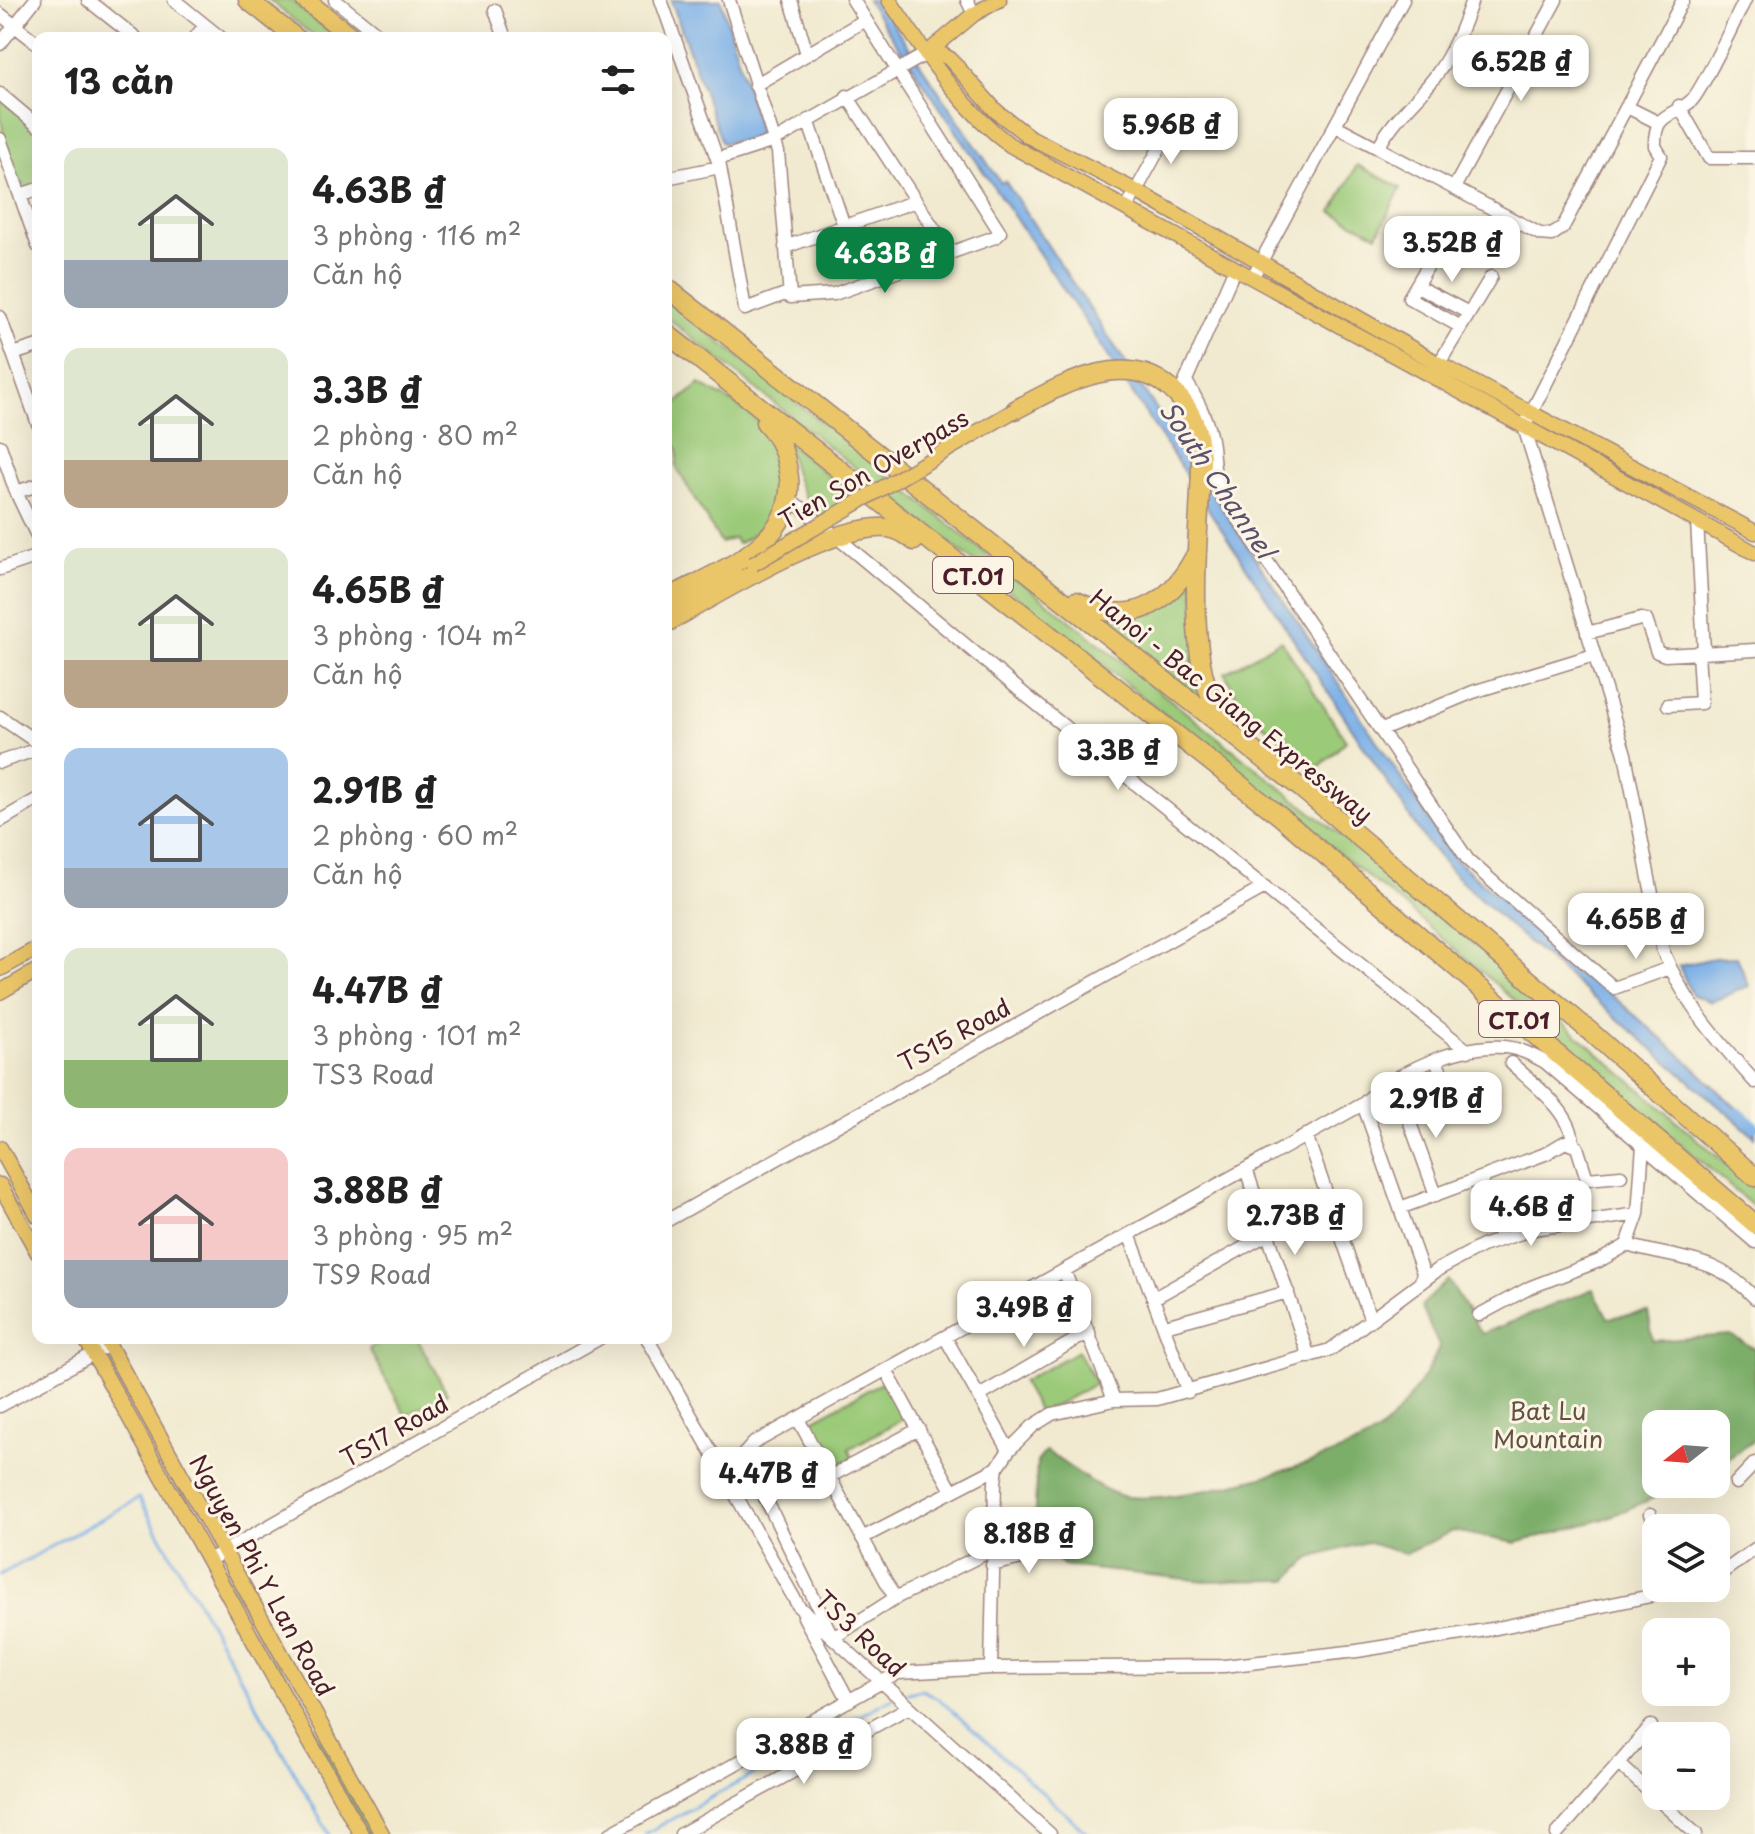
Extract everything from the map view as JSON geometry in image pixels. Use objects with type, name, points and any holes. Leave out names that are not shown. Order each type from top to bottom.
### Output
[{"type":"highway","points":[[248,0],[288,32]]},
{"type":"highway","points":[[305,0],[345,32]]},
{"type":"highway","name":"Hanoi - Bac Giang Expressway","points":[[672,292],[1302,789],[1755,1177]]},
{"type":"highway","name":"CT.01","points":[[672,338],[1281,817],[1755,1224]]},
{"type":"highway","points":[[672,348],[766,422],[778,437],[788,469],[789,501],[773,534],[760,546],[672,596]]},
{"type":"highway","points":[[1015,410],[1070,382],[1104,372],[1137,372],[1182,389],[1197,429],[1201,457],[1197,554],[1200,659],[1208,694],[1218,712],[1368,834],[1452,915]]},
{"type":"highway","points":[[882,458],[955,506],[1076,602],[1096,611],[1132,612],[1156,603],[1175,589],[1197,554]]},
{"type":"highway","points":[[672,620],[796,554],[835,538],[867,529],[898,530],[1215,775],[1281,817]]},
{"type":"main road","points":[[889,0],[926,54],[969,108],[998,136],[1430,378],[1755,553]]},
{"type":"main road","points":[[926,54],[971,7],[999,0]]},
{"type":"main road","points":[[926,54],[941,54],[950,59],[996,111],[1028,136],[1136,191],[1439,364],[1755,532]]},
{"type":"main road","name":"Tien Son Overpass","points":[[672,608],[753,564],[1015,410]]},
{"type":"main road","points":[[0,969],[32,951]]},
{"type":"main road","points":[[0,992],[32,973]]},
{"type":"main road","points":[[0,1148],[32,1205]]},
{"type":"main road","points":[[0,1185],[32,1242]]},
{"type":"main road","name":"Nguyen Phi Y Lan Road","points":[[89,1344],[361,1834]]},
{"type":"main road","name":"Nguyen Phi Y Lan Road","points":[[109,1344],[382,1834]]},
{"type":"street","points":[[0,44],[35,0]]},
{"type":"street","points":[[88,0],[128,32]]},
{"type":"street","points":[[174,0],[214,32]]},
{"type":"street","points":[[335,0],[375,32]]},
{"type":"street","points":[[661,0],[668,32]]},
{"type":"street","points":[[729,0],[778,152],[790,297],[834,294],[995,237],[1000,232],[901,67],[853,0]]},
{"type":"street","points":[[791,0],[807,54]]},
{"type":"street","points":[[1252,278],[1403,0]]},
{"type":"street","points":[[1378,148],[1402,110],[1436,75],[1459,36],[1472,0]]},
{"type":"street","points":[[1454,188],[1556,0]]},
{"type":"street","points":[[1336,126],[1540,234],[1552,235],[1563,227],[1683,0]]},
{"type":"street","points":[[1745,0],[1692,100],[1679,106],[1659,123],[1655,146],[1661,156],[1524,427],[1625,754],[1663,951],[1702,1023],[1755,1082]]},
{"type":"street","points":[[495,10],[503,32]]},
{"type":"street","points":[[0,14],[32,39]]},
{"type":"street","points":[[755,85],[865,20]]},
{"type":"street","points":[[200,32],[205,25]]},
{"type":"street","points":[[672,45],[719,163],[745,309],[788,293]]},
{"type":"street","points":[[672,176],[719,163],[774,141],[847,96],[926,54]]},
{"type":"street","points":[[0,94],[32,121]]},
{"type":"street","points":[[847,96],[950,253]]},
{"type":"street","points":[[1126,209],[1183,105]]},
{"type":"street","points":[[1679,106],[1709,158],[1755,158]]},
{"type":"street","points":[[1627,107],[1659,123]]},
{"type":"street","points":[[808,120],[844,226]]},
{"type":"street","points":[[0,139],[32,229]]},
{"type":"street","points":[[20,195],[32,191]]},
{"type":"street","points":[[785,247],[916,201]]},
{"type":"street","points":[[1450,228],[1409,298],[1461,327]]},
{"type":"street","points":[[1235,268],[1182,389],[1202,408],[1212,445],[1215,481],[1223,496],[1468,860],[1614,988],[1670,968]]},
{"type":"street","points":[[1430,378],[1491,277]]},
{"type":"street","points":[[1417,286],[1469,313]]},
{"type":"street","points":[[0,317],[32,407]]},
{"type":"street","points":[[13,354],[32,348]]},
{"type":"street","points":[[0,446],[15,490],[32,525]]},
{"type":"street","points":[[0,492],[32,486]]},
{"type":"street","points":[[789,501],[802,508],[1468,1051]]},
{"type":"street","points":[[1668,705],[1701,703],[1697,521]]},
{"type":"street","points":[[0,569],[32,558]]},
{"type":"street","points":[[1587,633],[1641,619],[1646,620],[1657,652],[1665,655],[1755,650]]},
{"type":"street","points":[[1382,730],[1473,692],[1594,655]]},
{"type":"street","points":[[0,717],[32,739]]},
{"type":"street","points":[[0,762],[32,751]]},
{"type":"street","points":[[0,821],[32,802]]},
{"type":"street","name":"TS15 Road","points":[[672,1218],[1265,887]]},
{"type":"street","points":[[992,1550],[895,1598],[833,1638],[825,1615],[744,1461],[744,1454],[754,1443],[1363,1104],[1378,1089],[1436,1061],[1468,1051],[1505,1047],[1524,1051],[1545,1062],[1755,1242]]},
{"type":"street","points":[[1436,1061],[1459,1113]]},
{"type":"street","points":[[1511,1063],[1555,1105],[1569,1128],[1587,1179],[1621,1176]]},
{"type":"street","points":[[1401,1098],[1436,1195]]},
{"type":"street","points":[[1363,1104],[1423,1273],[1421,1281]]},
{"type":"street","points":[[1306,1135],[1370,1318]]},
{"type":"street","points":[[1400,1208],[1480,1179],[1565,1142],[1573,1144]]},
{"type":"street","points":[[1479,1315],[1531,1287],[1599,1261],[1627,1245],[1638,1214],[1643,1145]]},
{"type":"street","points":[[1246,1169],[1309,1357]]},
{"type":"street","points":[[1480,1179],[1501,1238]]},
{"type":"street","points":[[862,1538],[997,1468],[1009,1450],[1033,1426],[1052,1414],[1114,1400],[1157,1399],[1188,1392],[1330,1350],[1421,1281],[1501,1238],[1533,1229],[1638,1214]]},
{"type":"street","points":[[1129,1234],[1188,1392]]},
{"type":"street","points":[[1154,1298],[1268,1234]]},
{"type":"street","points":[[1627,1245],[1661,1256],[1702,1260],[1723,1270],[1755,1298]]},
{"type":"street","points":[[1064,1270],[1114,1400]]},
{"type":"street","points":[[1165,1326],[1288,1292]]},
{"type":"street","points":[[979,1396],[1089,1332]]},
{"type":"street","points":[[945,1337],[1009,1450]]},
{"type":"street","points":[[0,1406],[94,1353],[104,1344]]},
{"type":"street","name":"TS17 Road","points":[[209,1560],[589,1344]]},
{"type":"street","name":"TS3 Road","points":[[650,1344],[799,1607],[1050,1834]]},
{"type":"street","points":[[886,1370],[952,1491]]},
{"type":"street","points":[[798,1419],[895,1598]]},
{"type":"street","points":[[829,1477],[919,1429]]},
{"type":"street","points":[[1736,1483],[1755,1463]]},
{"type":"street","points":[[991,1668],[992,1550],[997,1468]]},
{"type":"street","points":[[992,1565],[1026,1557],[1052,1544]]},
{"type":"street","points":[[1730,1567],[1755,1549]]},
{"type":"street","points":[[610,1834],[849,1701],[886,1686],[898,1673],[991,1668],[1224,1666],[1492,1629],[1642,1596]]},
{"type":"street","points":[[799,1607],[849,1701]]},
{"type":"street","points":[[681,1834],[909,1707]]},
{"type":"street","points":[[1557,1834],[1642,1736]]},
{"type":"street","points":[[1618,1763],[1696,1834]]},
{"type":"green space","points":[[269,0],[290,0],[330,32],[309,32]]},
{"type":"green space","points":[[0,98],[32,125],[32,186],[26,188],[14,171],[1,120]]},
{"type":"green space","points":[[1357,165],[1401,188],[1377,235],[1332,212]]},
{"type":"green space","points":[[672,304],[1422,900],[1755,1189],[1755,1208],[1411,911],[672,322]]},
{"type":"green space","points":[[700,384],[752,416],[769,438],[780,472],[776,505],[754,533],[737,544],[734,538],[721,543],[676,467],[678,451],[672,438],[672,407]]},
{"type":"green space","points":[[787,442],[850,493],[852,500],[824,518],[815,510],[795,474]]},
{"type":"green space","points":[[1193,581],[1206,703],[1096,621],[1155,613]]},
{"type":"green space","points":[[1281,640],[1346,741],[1318,768],[1242,708],[1225,673]]},
{"type":"green space","name":"Bat Lu Mountain","points":[[1448,1280],[1482,1334],[1593,1289],[1608,1318],[1648,1312],[1653,1341],[1730,1335],[1755,1349],[1755,1440],[1730,1457],[1730,1410],[1642,1410],[1642,1498],[1654,1498],[1604,1519],[1516,1543],[1453,1531],[1405,1554],[1366,1542],[1310,1558],[1288,1580],[1205,1581],[1064,1566],[1034,1532],[1037,1462],[1046,1451],[1110,1491],[1142,1498],[1173,1496],[1249,1480],[1325,1457],[1376,1434],[1403,1406],[1439,1346],[1421,1306]]},
{"type":"green space","points":[[377,1344],[420,1344],[447,1393],[406,1416],[369,1349]]},
{"type":"green space","points":[[1078,1351],[1096,1383],[1040,1414],[1022,1382]]},
{"type":"green space","points":[[113,1365],[210,1537],[208,1541],[111,1370]]},
{"type":"green space","points":[[884,1381],[904,1418],[849,1449],[853,1458],[830,1471],[805,1424]]},
{"type":"green space","points":[[223,1566],[373,1834],[367,1834],[221,1568]]},
{"type":"water","points":[[671,0],[721,0],[759,130],[757,138],[722,143]]},
{"type":"water","name":"South Channel","points":[[867,0],[877,0],[1001,183],[1005,181],[1455,859],[1692,1065],[1755,1126],[1755,1137],[1506,923],[1453,873],[1427,843],[1085,321]]},
{"type":"water","points":[[1737,957],[1749,986],[1711,1002],[1692,995],[1679,966],[1714,958]]},
{"type":"waterway","name":"South Channel","points":[[1739,1112],[1755,1126]]},
{"type":"waterway","points":[[0,1575],[139,1498],[329,1834]]},
{"type":"waterway","points":[[903,1694],[922,1690],[938,1698],[1088,1834]]},
{"type":"waterway","points":[[645,1834],[892,1698]]}]
